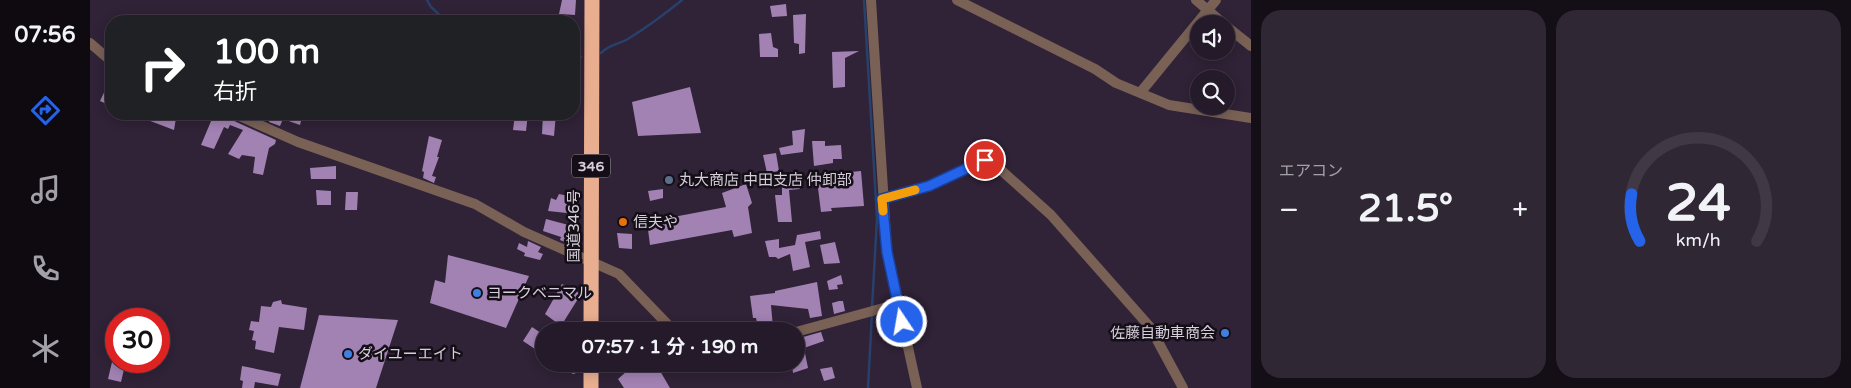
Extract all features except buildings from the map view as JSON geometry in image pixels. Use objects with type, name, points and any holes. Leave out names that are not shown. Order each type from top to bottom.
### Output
[{"type":"highway","name":"国道346号","points":[[591,322],[592,0]]},
{"type":"highway","points":[[591,372],[591,388]]},
{"type":"street","points":[[871,0],[882,199],[887,252],[917,388]]},
{"type":"street","points":[[958,0],[1095,69],[1116,83],[1169,105],[1251,118]]},
{"type":"street","points":[[1196,0],[1214,15]]},
{"type":"street","points":[[1140,93],[1216,0]]},
{"type":"street","points":[[1235,33],[1251,46]]},
{"type":"street","points":[[90,43],[105,56]]},
{"type":"street","points":[[248,120],[298,142],[475,204],[524,232],[619,274],[665,322]]},
{"type":"street","points":[[882,199],[929,186],[985,160],[992,162],[1051,215],[1150,327],[1183,388]]},
{"type":"street","points":[[805,330],[898,304]]},
{"type":"waterway","points":[[427,0],[440,15]]},
{"type":"waterway","points":[[601,53],[607,48],[625,41],[682,0]]},
{"type":"waterway","points":[[864,0],[877,218],[872,308]]},
{"type":"waterway","points":[[868,388],[872,313]]},
{"type":"slow traffic","points":[[883,211],[882,199],[915,190]]},
{"type":"place","name":"丸大商店 中田支店 仲卸部","points":[[669,180]]},
{"type":"place","name":"信夫や","points":[[623,222]]},
{"type":"place","name":"ヨークベニマル","points":[[477,293]]},
{"type":"place","name":"佐藤自動車商会","points":[[1225,333]]},
{"type":"place","name":"ダイユーエイト","points":[[348,354]]},
{"type":"route","points":[[902,322],[887,252],[882,199],[929,186],[985,160]]}]
